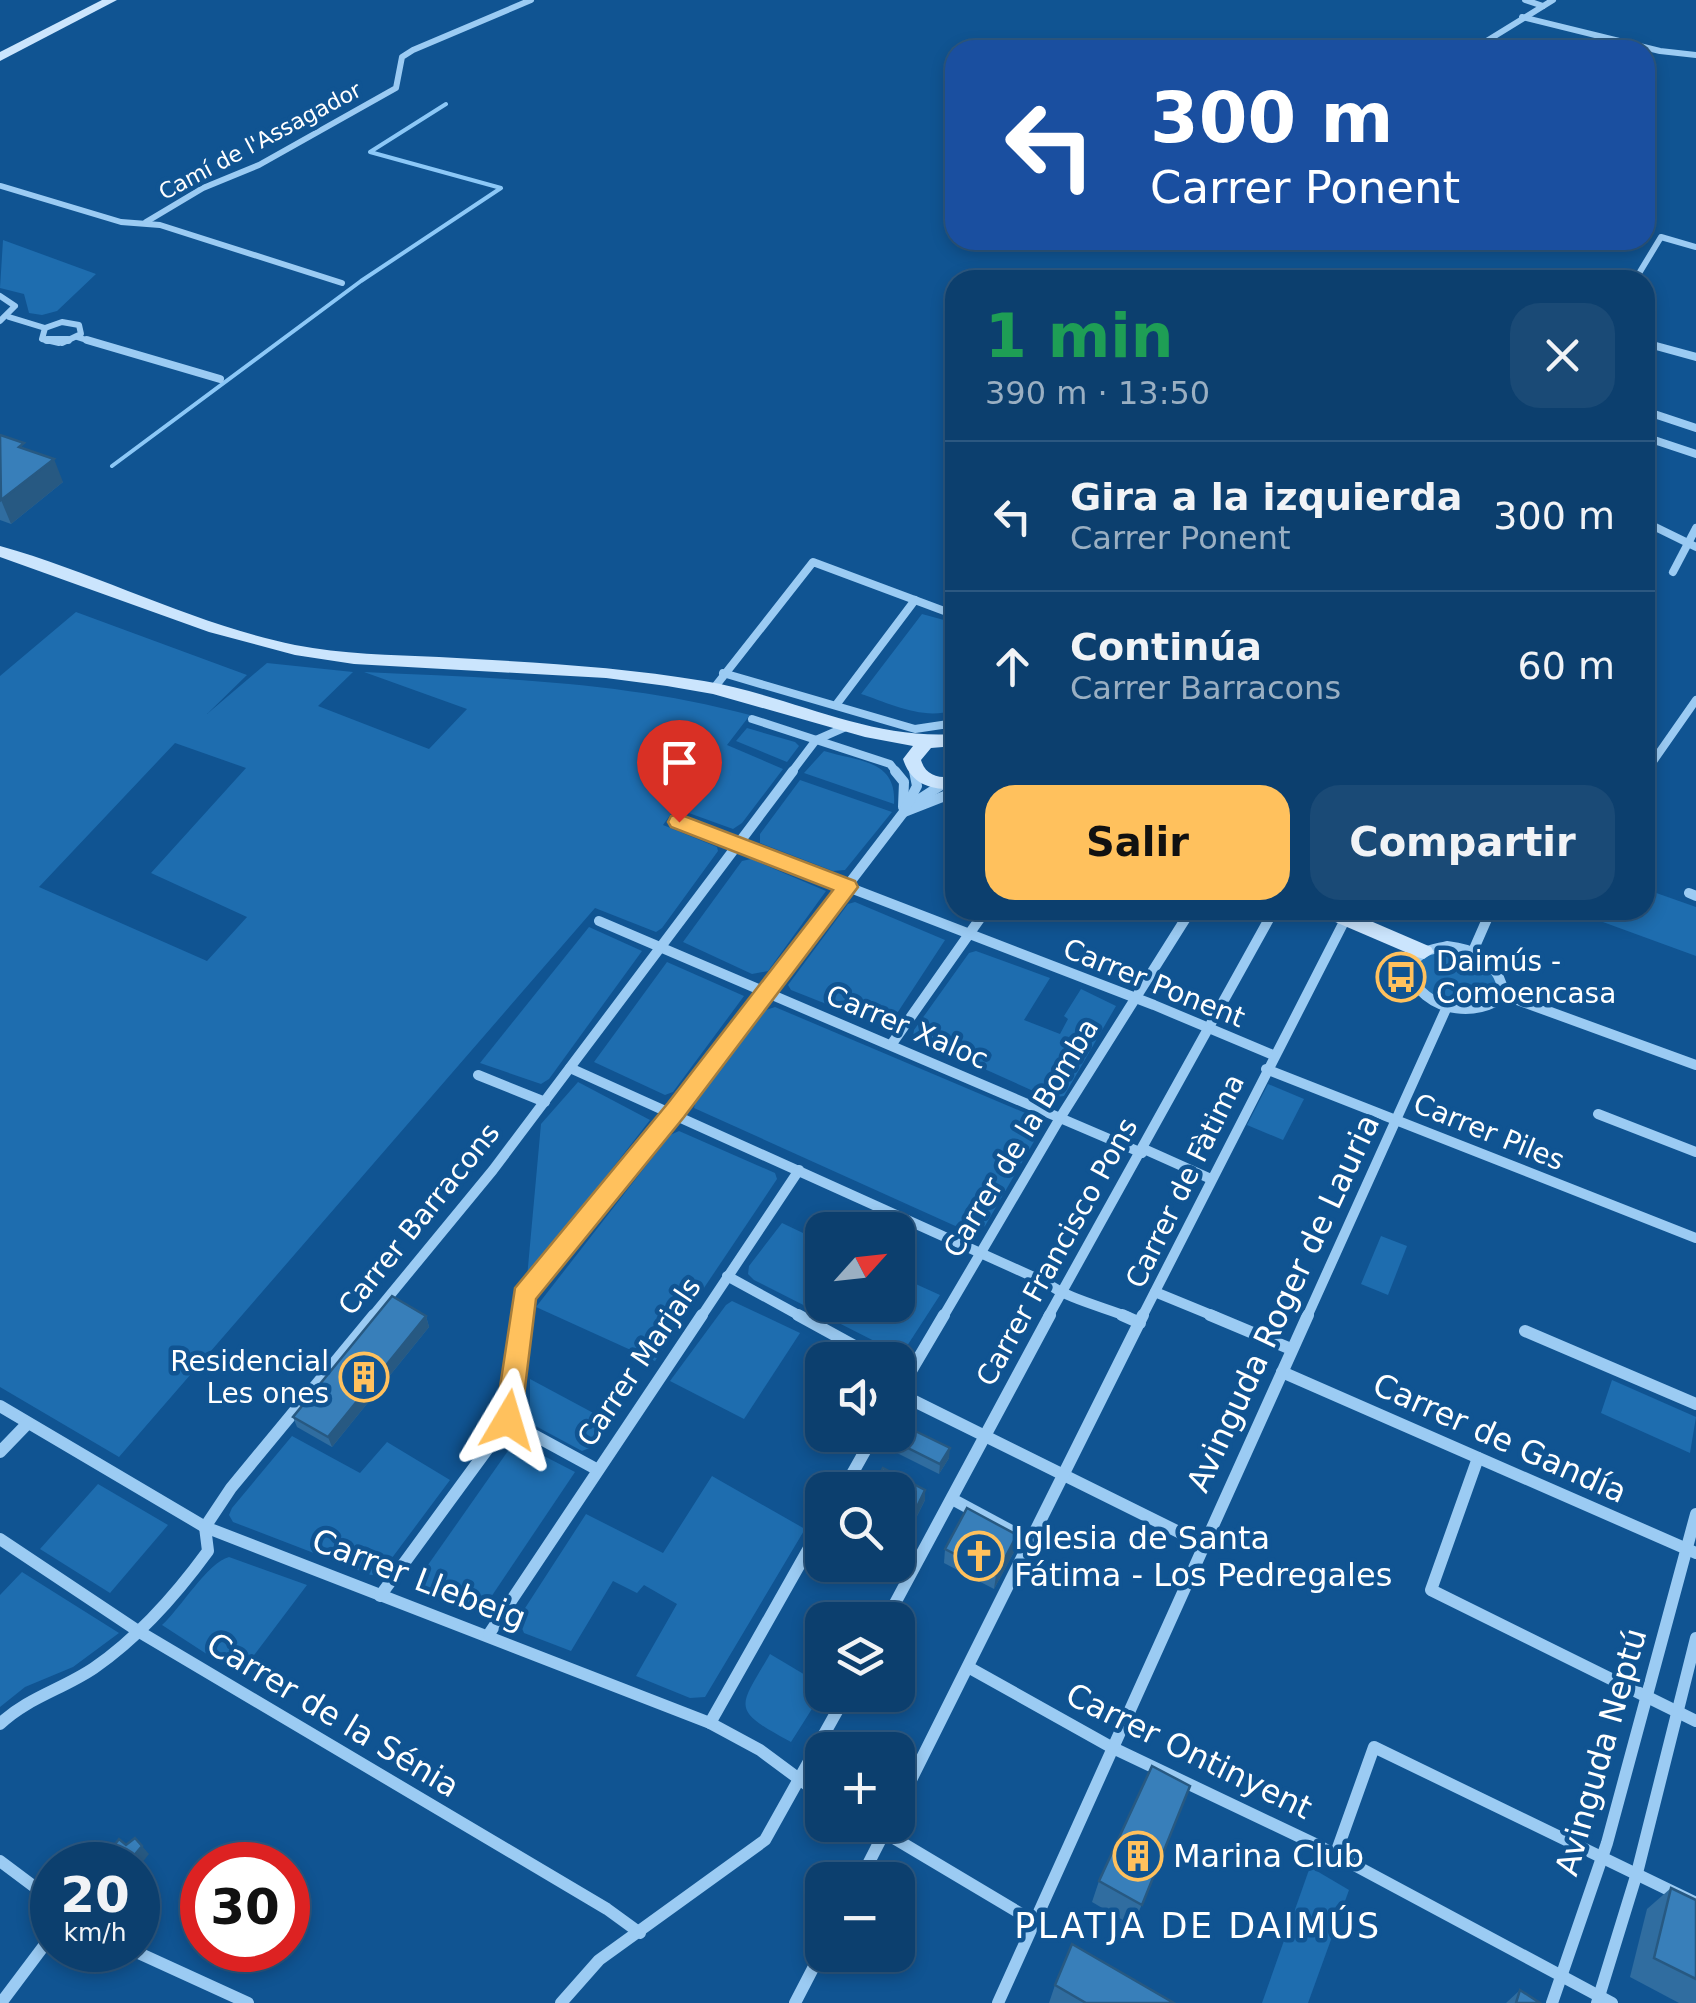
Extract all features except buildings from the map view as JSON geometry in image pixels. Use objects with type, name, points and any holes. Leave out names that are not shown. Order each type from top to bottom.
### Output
[{"type":"street","points":[[0,57],[111,0]]},
{"type":"street","name":"Camí de l'Assagador","points":[[146,222],[202,188],[260,165],[396,88],[402,57],[412,50],[531,0]]},
{"type":"street","points":[[1525,0],[1543,6]]},
{"type":"street","points":[[1488,40],[1554,0]]},
{"type":"street","points":[[1522,18],[1611,40]]},
{"type":"street","points":[[1655,49],[1696,56]]},
{"type":"street","points":[[1,186],[121,222],[146,222],[342,283]]},
{"type":"street","points":[[1655,249],[1662,237],[1696,247]]},
{"type":"street","points":[[0,296],[13,302],[14,312],[4,319]]},
{"type":"street","points":[[4,319],[45,328],[62,322],[76,323],[82,330],[78,337]]},
{"type":"street","points":[[45,328],[40,336],[48,342],[78,337],[220,379]]},
{"type":"street","points":[[1655,346],[1696,357]]},
{"type":"street","points":[[1655,414],[1696,428]]},
{"type":"street","points":[[1655,440],[1696,454]]},
{"type":"street","points":[[1655,527],[1692,545]]},
{"type":"street","points":[[1673,572],[1692,545],[1696,528]]},
{"type":"street","points":[[3,556],[248,639],[295,650],[354,658],[718,681],[836,705],[915,729],[945,734]]},
{"type":"street","points":[[718,681],[813,562],[945,611]]},
{"type":"street","points":[[836,705],[915,600]]},
{"type":"street","points":[[718,681],[857,729],[926,742],[945,737]]},
{"type":"street","points":[[1655,759],[1696,700]]},
{"type":"street","points":[[752,720],[890,764],[904,782],[903,813]]},
{"type":"street","points":[[816,740],[857,729],[913,764],[926,780],[945,785]]},
{"type":"street","name":"Carrer Barracons","points":[[0,1724],[22,1702],[94,1669],[176,1596],[208,1551],[205,1526],[230,1488],[493,1170],[816,740]]},
{"type":"street","points":[[380,1596],[508,1420],[524,1296],[674,1113],[903,813],[917,786],[913,764],[926,742]]},
{"type":"street","points":[[903,813],[945,789]]},
{"type":"street","points":[[679,822],[740,844]]},
{"type":"street","name":"Carrer Ponent","points":[[740,844],[1273,1055]]},
{"type":"street","points":[[891,1045],[979,920]]},
{"type":"street","name":"Carrer de la Bomba","points":[[915,1353],[1185,920]]},
{"type":"street","name":"Carrer Francisco Pons","points":[[896,1602],[1269,920]]},
{"type":"street","name":"Carrer de Fàtima","points":[[915,1772],[1062,1473],[1345,920]]},
{"type":"street","points":[[1360,920],[1424,952]]},
{"type":"street","points":[[1473,951],[1487,920]]},
{"type":"street","name":"Carrer Xaloc","points":[[599,922],[1211,1178]]},
{"type":"street","points":[[1447,946],[1473,951],[1494,965],[1502,984],[1501,994],[1486,1009],[1446,1009],[1421,993],[1414,982],[1416,960],[1424,952],[1447,946]]},
{"type":"street","points":[[1501,994],[1696,1066]]},
{"type":"street","name":"Avinguda Roger de Lauria","points":[[998,2003],[1446,1009]]},
{"type":"street","points":[[570,1068],[981,1252],[1046,1282],[1061,1294],[1082,1297],[1140,1323]]},
{"type":"street","name":"Carrer Piles","points":[[1266,1069],[1696,1238]]},
{"type":"street","points":[[478,1075],[544,1102]]},
{"type":"street","points":[[1598,1114],[1696,1152]]},
{"type":"street","name":"Carrer Marjals","points":[[489,1634],[800,1170]]},
{"type":"street","points":[[727,1276],[847,1342]]},
{"type":"street","points":[[1155,1292],[1291,1348]]},
{"type":"street","points":[[1524,1331],[1696,1404]]},
{"type":"street","name":"Carrer de Gandía","points":[[1282,1372],[1691,1551]]},
{"type":"street","points":[[915,1402],[1203,1544]]},
{"type":"street","name":"Carrer Llebeig","points":[[0,1406],[205,1526],[710,1723],[760,1750],[805,1786]]},
{"type":"street","points":[[508,1420],[598,1470]]},
{"type":"street","points":[[0,1452],[28,1423]]},
{"type":"street","points":[[1478,1458],[1430,1590],[1696,1721]]},
{"type":"street","points":[[952,1498],[1030,1541]]},
{"type":"street","name":"Avinguda Neptú","points":[[1552,2003],[1601,1858],[1691,1551],[1696,1514]]},
{"type":"street","name":"Carrer de la Sénia","points":[[0,1539],[138,1631],[608,1909],[640,1933]]},
{"type":"street","points":[[710,1723],[805,1555]]},
{"type":"street","name":"Avinguda Neptú","points":[[1603,2001],[1696,1638]]},
{"type":"street","name":"Carrer Ontinyent","points":[[968,1667],[1111,1748],[1335,1856],[1603,2001]]},
{"type":"street","points":[[561,2003],[599,1960],[766,1840],[837,1712]]},
{"type":"street","points":[[1335,1856],[1374,1747],[1696,1903]]},
{"type":"street","points":[[906,1842],[1033,1921]]},
{"type":"street","points":[[0,1861],[30,1884]]},
{"type":"street","points":[[160,1963],[248,2003]]},
{"type":"street","points":[[1,2003],[30,1964]]},
{"type":"street","points":[[795,2003],[811,1972]]},
{"type":"shaded area","points":[[3,240],[96,274],[57,311],[29,313],[24,294],[0,288]]},
{"type":"shaded area","points":[[76,612],[247,675],[207,714],[267,663],[353,672],[318,706],[429,749],[467,709],[364,672],[558,683],[655,695],[750,715],[727,745],[783,769],[742,823],[733,829],[675,808],[663,825],[717,847],[718,851],[662,928],[656,932],[595,908],[119,1457],[0,1387],[0,676]],"holes":[[[175,743],[246,768],[151,873],[247,917],[207,961],[39,887]]]},
{"type":"shaded area","points":[[922,614],[945,620],[945,712],[908,710],[861,694]]},
{"type":"shaded area","points":[[747,728],[799,746],[787,762],[736,741]]},
{"type":"shaded area","points":[[824,751],[863,761],[883,771],[893,790],[894,804],[804,773]]},
{"type":"shaded area","points":[[800,780],[892,812],[845,870],[833,871],[760,843],[760,834]]},
{"type":"shaded area","points":[[751,859],[826,891],[768,971],[752,974],[683,942],[742,861]]},
{"type":"shaded area","points":[[1655,893],[1696,907],[1696,956],[1597,920],[1655,920]]},
{"type":"shaded area","points":[[855,902],[945,940],[890,1024],[882,1026],[791,990],[788,985],[848,904]]},
{"type":"shaded area","points":[[589,927],[642,951],[549,1079],[541,1084],[480,1063]]},
{"type":"shaded area","points":[[1460,947],[1500,975],[1495,1002],[1446,1009],[1414,982],[1416,960],[1424,952]]},
{"type":"shaded area","points":[[976,951],[1050,978],[1024,1020],[1060,1034],[1068,1019],[1064,1016],[1081,989],[1116,1006],[1064,1096],[1049,1098],[913,1037],[914,1030],[969,953]]},
{"type":"shaded area","points":[[667,962],[744,996],[673,1092],[665,1095],[594,1062]]},
{"type":"shaded area","points":[[775,1007],[1042,1123],[985,1226],[977,1231],[962,1229],[694,1108],[696,1100],[766,1010]]},
{"type":"shaded area","points":[[578,1082],[650,1120],[527,1278],[541,1124]]},
{"type":"shaded area","points":[[1268,1084],[1304,1099],[1283,1140],[1247,1125]]},
{"type":"shaded area","points":[[679,1131],[775,1173],[777,1179],[655,1361],[536,1307],[670,1135]]},
{"type":"shaded area","points":[[782,1223],[805,1234],[805,1306],[754,1280],[748,1274],[749,1266]]},
{"type":"shaded area","points":[[1381,1236],[1407,1246],[1388,1295],[1361,1284]]},
{"type":"shaded area","points":[[915,1284],[940,1295],[910,1342],[876,1342],[837,1322],[915,1322]]},
{"type":"shaded area","points":[[732,1301],[800,1333],[744,1419],[670,1381]]},
{"type":"shaded area","points":[[530,1379],[612,1423],[597,1445],[582,1451],[530,1423]]},
{"type":"shaded area","points":[[1612,1380],[1696,1417],[1690,1453],[1601,1413]]},
{"type":"shaded area","points":[[292,1436],[360,1473],[387,1442],[450,1480],[380,1574],[371,1575],[233,1522],[229,1515]]},
{"type":"shaded area","points":[[515,1441],[575,1472],[485,1606],[471,1613],[419,1592],[416,1582]]},
{"type":"shaded area","points":[[712,1476],[805,1529],[705,1697],[690,1698],[636,1676],[677,1604],[644,1585],[637,1593],[613,1581],[571,1651],[524,1633],[518,1619],[586,1514],[663,1553]]},
{"type":"shaded area","points":[[98,1484],[168,1525],[110,1593],[40,1549]]},
{"type":"shaded area","points":[[229,1557],[307,1585],[239,1675],[162,1625],[203,1576]]},
{"type":"shaded area","points":[[22,1572],[119,1633],[73,1667],[25,1687],[0,1707],[0,1595]]},
{"type":"shaded area","points":[[770,1654],[805,1675],[805,1712],[810,1712],[791,1742],[749,1714],[746,1706],[751,1686]]},
{"type":"shaded area","points":[[1310,1867],[1349,1890],[1308,2003],[1262,2003]]},
{"type":"waterway","points":[[112,466],[361,281],[501,188],[370,152],[446,104]]},
{"type":"place","name":"Daimús - Comoencasa","points":[[1401,977]]},
{"type":"place","name":"Residencial Les ones","points":[[364,1377]]},
{"type":"place","name":"Iglesia de Santa Fátima - Los Pedregales","points":[[979,1556]]},
{"type":"place","name":"Marina Club","points":[[1138,1856]]},
{"type":"district","name":"PLATJA DE DAIMÚS","points":[[1198,1926]]},
{"type":"route","points":[[508,1420],[524,1296],[676,1110],[847,887],[679,822]]}]
